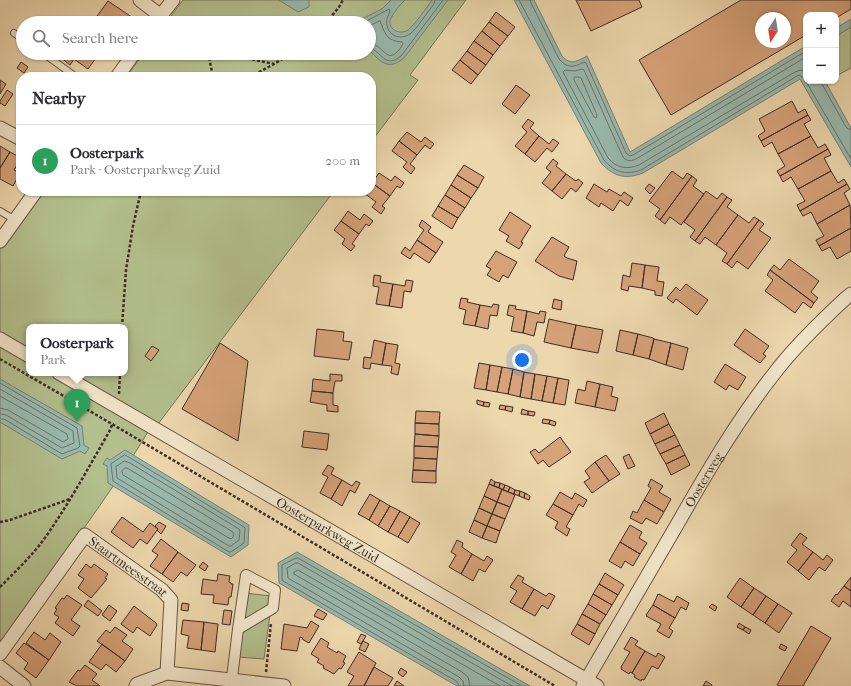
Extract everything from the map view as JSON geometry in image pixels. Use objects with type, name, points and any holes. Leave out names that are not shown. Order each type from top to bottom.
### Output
[{"type":"street","points":[[140,0],[155,16]]},
{"type":"street","points":[[160,16],[173,0]]},
{"type":"street","points":[[121,72],[129,60]]},
{"type":"street","points":[[0,128],[16,136]]},
{"type":"street","points":[[0,241],[32,196]]},
{"type":"street","name":"Oosterweg","points":[[589,684],[709,470],[762,388],[807,335],[851,294]]},
{"type":"street","points":[[0,339],[26,354]]},
{"type":"street","name":"Oosterparkweg Zuid","points":[[64,376],[589,684]]},
{"type":"street","name":"Staartmeesstraat","points":[[0,654],[85,535],[162,590],[171,600],[167,673]]},
{"type":"street","points":[[231,683],[238,628],[246,575],[275,590],[272,608],[238,628]]},
{"type":"street","points":[[0,667],[24,686]]},
{"type":"street","points":[[136,686],[137,684],[167,673],[231,683],[284,686]]},
{"type":"lane","points":[[53,60],[69,72]]},
{"type":"lane","points":[[0,211],[15,220]]},
{"type":"path","points":[[332,16],[340,7],[343,0]]},
{"type":"path","points":[[210,60],[212,72]]},
{"type":"path","points":[[255,60],[274,64]]},
{"type":"path","points":[[259,72],[281,60]]},
{"type":"path","points":[[122,324],[126,270],[133,226],[140,196]]},
{"type":"path","points":[[0,359],[26,374]]},
{"type":"path","points":[[29,376],[555,686]]},
{"type":"path","points":[[0,587],[32,553],[50,530],[109,432],[118,408]]},
{"type":"path","points":[[0,522],[10,520],[70,498]]},
{"type":"path","points":[[264,684],[272,608]]},
{"type":"green space","points":[[183,0],[466,0],[410,75],[418,80],[376,135],[376,72],[130,72],[139,60],[376,60],[376,16],[171,16]]},
{"type":"green space","points":[[851,27],[851,68],[839,74],[839,48],[839,34]]},
{"type":"green space","points":[[39,196],[330,196],[158,424],[154,422],[99,506],[0,643],[0,249]]},
{"type":"green space","points":[[244,593],[272,596],[271,605],[252,614],[252,617],[240,625]]},
{"type":"green space","points":[[270,614],[264,659],[237,657],[239,634]]},
{"type":"water","points":[[279,0],[309,0],[309,7],[298,12]]},
{"type":"water","points":[[391,0],[405,0],[394,13],[390,22],[390,25],[394,30],[404,32],[411,28],[432,0],[448,0],[404,58],[393,64],[385,63],[376,57],[376,16],[368,16],[382,9]]},
{"type":"water","points":[[514,0],[534,0],[562,56],[565,59],[574,62],[587,56],[630,152],[803,48],[803,84],[827,84],[851,128],[851,167],[800,79],[643,173],[631,176],[620,176],[610,171],[601,163]]},
{"type":"water","points":[[851,19],[851,27],[839,34],[839,26]]},
{"type":"water","points":[[0,379],[82,426],[84,445],[89,448],[85,454],[80,451],[62,459],[0,422]]},
{"type":"water","points":[[125,450],[249,525],[248,545],[231,557],[108,483],[107,466],[103,464],[107,458],[110,460]]},
{"type":"water","points":[[297,552],[530,686],[457,686],[279,583],[278,563]]},
{"type":"building","points":[[576,0],[639,0],[642,7],[591,31]]},
{"type":"building","points":[[741,0],[851,0],[851,9],[839,16],[839,12],[803,12],[803,37],[791,44],[791,12],[755,12],[755,48],[784,48],[671,115],[639,60]]},
{"type":"building","points":[[108,1],[130,16],[97,16]]},
{"type":"building","points":[[496,12],[515,27],[508,36],[489,22]]},
{"type":"building","points":[[489,22],[508,36],[500,46],[482,31]]},
{"type":"building","points":[[482,31],[500,46],[493,55],[474,41]]},
{"type":"building","points":[[474,41],[493,55],[486,65],[467,51]]},
{"type":"building","points":[[467,51],[486,65],[478,75],[460,60]]},
{"type":"building","points":[[64,60],[73,60],[70,65]]},
{"type":"building","points":[[75,60],[95,60],[88,69]]},
{"type":"building","points":[[460,60],[478,75],[471,84],[452,70]]},
{"type":"building","points":[[21,62],[28,67],[25,72],[17,68]]},
{"type":"building","points":[[0,80],[6,84],[0,94]]},
{"type":"building","points":[[516,85],[530,95],[515,114],[502,104]]},
{"type":"building","points":[[7,90],[13,94],[5,106],[0,103],[0,101]]},
{"type":"building","points":[[792,101],[798,113],[805,109],[808,115],[761,141],[758,136],[765,131],[759,119]]},
{"type":"building","points":[[808,115],[811,120],[804,124],[811,136],[778,154],[772,142],[764,147],[761,141]]},
{"type":"building","points":[[528,119],[534,123],[530,128],[539,136],[525,154],[515,146],[527,132],[522,127]]},
{"type":"building","points":[[407,132],[421,142],[425,137],[434,144],[430,149],[425,145],[417,155],[399,141]]},
{"type":"building","points":[[539,136],[549,144],[553,139],[559,143],[552,152],[547,148],[535,162],[525,154]]},
{"type":"building","points":[[811,136],[818,148],[825,144],[828,149],[780,176],[777,171],[785,166],[778,154]]},
{"type":"building","points":[[399,141],[417,155],[410,164],[415,168],[411,174],[403,167],[407,162],[392,151]]},
{"type":"building","points":[[0,146],[10,152],[0,168]]},
{"type":"building","points":[[828,149],[831,155],[824,158],[831,171],[798,189],[791,177],[783,182],[780,176]]},
{"type":"building","points":[[10,152],[16,155],[16,167],[14,170],[16,171],[16,180],[13,186],[0,179],[0,168]]},
{"type":"building","points":[[553,159],[558,163],[556,166],[566,174],[552,191],[542,183],[551,172],[546,168]]},
{"type":"building","points":[[464,165],[484,177],[478,188],[457,175]]},
{"type":"building","points":[[672,171],[683,179],[687,173],[692,176],[660,220],[655,216],[660,209],[649,201]]},
{"type":"building","points":[[831,171],[838,183],[844,179],[847,184],[800,211],[797,205],[805,201],[798,189]]},
{"type":"building","points":[[379,173],[391,181],[395,176],[404,183],[400,188],[397,186],[390,196],[376,186],[376,177]]},
{"type":"building","points":[[566,174],[576,181],[578,179],[583,183],[576,192],[571,188],[562,199],[552,191]]},
{"type":"building","points":[[457,175],[478,188],[471,198],[451,185]]},
{"type":"building","points":[[692,176],[697,180],[693,186],[704,194],[681,225],[670,217],[665,224],[660,220]]},
{"type":"building","points":[[594,184],[607,192],[609,189],[621,196],[624,192],[633,198],[628,206],[620,200],[613,211],[601,203],[599,207],[586,198]]},
{"type":"building","points":[[649,184],[655,188],[650,194],[645,189]]},
{"type":"building","points":[[847,184],[850,189],[844,193],[850,205],[817,224],[811,212],[803,216],[800,211]]},
{"type":"building","points":[[451,185],[471,198],[465,208],[445,195]]},
{"type":"building","points":[[376,186],[390,196],[382,206],[385,208],[381,214],[372,207],[376,202],[368,196],[376,196]]},
{"type":"building","points":[[706,191],[717,199],[722,193],[727,197],[695,241],[690,237],[695,230],[684,222]]},
{"type":"building","points":[[445,195],[465,208],[458,218],[438,206]]},
{"type":"building","points":[[727,197],[732,200],[727,207],[738,215],[716,245],[705,237],[700,244],[695,241]]},
{"type":"building","points":[[850,205],[851,228],[819,246],[816,240],[824,236],[817,224]]},
{"type":"building","points":[[438,206],[458,218],[452,229],[432,216]]},
{"type":"building","points":[[348,211],[360,220],[364,214],[373,221],[369,226],[366,224],[359,234],[341,221]]},
{"type":"building","points":[[510,212],[531,226],[521,242],[523,243],[519,249],[506,241],[509,236],[499,230]]},
{"type":"building","points":[[738,215],[749,223],[754,217],[759,220],[727,264],[722,261],[727,253],[716,245]]},
{"type":"building","points":[[422,220],[431,227],[428,232],[443,242],[436,253],[417,240],[424,230],[419,226]]},
{"type":"building","points":[[759,220],[764,224],[759,230],[771,238],[748,269],[737,261],[732,268],[727,264]]},
{"type":"building","points":[[341,221],[359,234],[352,244],[355,246],[351,251],[342,244],[345,239],[334,230]]},
{"type":"building","points":[[851,228],[851,251],[837,259],[830,247],[822,251],[819,246]]},
{"type":"building","points":[[552,237],[569,247],[564,256],[577,261],[573,280],[559,276],[535,261]]},
{"type":"building","points":[[417,240],[436,253],[429,263],[414,253],[410,259],[401,253],[405,247],[410,251]]},
{"type":"building","points":[[496,251],[517,262],[508,278],[503,275],[499,282],[487,275],[491,269],[486,266]]},
{"type":"building","points":[[789,259],[819,281],[811,292],[818,298],[814,303],[770,270],[774,265],[780,270]]},
{"type":"building","points":[[632,263],[645,265],[642,288],[629,286],[628,291],[621,289],[623,275],[630,277]]},
{"type":"building","points":[[645,265],[659,267],[657,281],[664,282],[662,296],[655,295],[655,291],[642,288]]},
{"type":"building","points":[[770,270],[814,303],[811,308],[803,302],[795,313],[765,291],[773,280],[767,275]]},
{"type":"building","points":[[374,275],[381,276],[380,282],[393,284],[389,306],[376,304],[379,287],[373,286]]},
{"type":"building","points":[[406,280],[413,281],[411,292],[404,291],[402,308],[389,306],[393,284],[405,286]]},
{"type":"building","points":[[686,284],[708,300],[697,315],[676,299],[673,303],[667,298],[676,287],[680,291]]},
{"type":"building","points":[[461,298],[468,299],[467,302],[480,305],[475,326],[463,324],[466,310],[459,308]]},
{"type":"building","points":[[554,299],[562,301],[561,310],[552,308]]},
{"type":"building","points":[[493,304],[499,305],[497,316],[490,315],[488,329],[475,326],[480,305],[492,307]]},
{"type":"building","points":[[509,305],[516,306],[515,309],[527,311],[523,333],[511,331],[514,317],[507,315]]},
{"type":"building","points":[[527,311],[539,314],[540,311],[546,312],[544,323],[537,322],[534,336],[523,333]]},
{"type":"building","points":[[549,319],[576,325],[571,348],[544,342]]},
{"type":"building","points":[[576,325],[603,330],[598,353],[571,348]]},
{"type":"building","points":[[317,329],[344,332],[343,341],[352,342],[349,360],[314,356]]},
{"type":"building","points":[[745,329],[769,346],[763,354],[766,356],[760,363],[734,345]]},
{"type":"building","points":[[620,330],[638,334],[633,355],[616,351]]},
{"type":"building","points":[[638,334],[654,339],[649,359],[633,355]]},
{"type":"building","points":[[654,339],[671,343],[666,365],[649,359]]},
{"type":"building","points":[[374,340],[386,343],[382,365],[371,363],[370,369],[363,368],[364,357],[371,358]]},
{"type":"building","points":[[220,343],[248,361],[238,441],[182,409]]},
{"type":"building","points":[[386,343],[398,345],[395,363],[400,364],[398,375],[391,373],[392,366],[382,365]]},
{"type":"building","points":[[671,343],[688,348],[683,370],[666,365]]},
{"type":"building","points":[[152,346],[159,350],[151,361],[145,356]]},
{"type":"building","points":[[479,363],[490,365],[486,390],[474,388]]},
{"type":"building","points":[[725,364],[746,377],[738,390],[729,385],[726,390],[714,382]]},
{"type":"building","points":[[490,365],[502,367],[497,392],[486,390]]},
{"type":"building","points":[[502,367],[513,369],[508,394],[497,392]]},
{"type":"building","points":[[513,369],[524,372],[520,397],[508,394]]},
{"type":"building","points":[[524,372],[535,374],[531,399],[520,397]]},
{"type":"building","points":[[330,374],[342,375],[342,381],[335,381],[333,393],[312,391],[313,379],[330,381]]},
{"type":"building","points":[[535,374],[547,376],[542,401],[531,399]]},
{"type":"building","points":[[547,376],[558,378],[553,403],[542,401]]},
{"type":"building","points":[[558,378],[569,380],[565,405],[553,403]]},
{"type":"building","points":[[587,381],[600,384],[595,407],[575,403],[578,389],[585,391]]},
{"type":"building","points":[[600,384],[613,387],[611,396],[618,398],[615,411],[595,407]]},
{"type":"building","points":[[312,391],[333,393],[333,405],[338,406],[338,412],[327,411],[327,405],[310,402]]},
{"type":"building","points":[[477,400],[484,402],[483,406],[477,404]]},
{"type":"building","points":[[484,402],[490,403],[489,407],[483,406]]},
{"type":"building","points":[[500,405],[506,406],[505,410],[499,409]]},
{"type":"building","points":[[506,406],[513,407],[512,412],[505,410]]},
{"type":"building","points":[[522,409],[528,411],[528,415],[521,414]]},
{"type":"building","points":[[416,411],[440,412],[439,424],[415,423]]},
{"type":"building","points":[[528,411],[535,412],[534,416],[528,415]]},
{"type":"building","points":[[664,413],[669,424],[650,434],[645,423]]},
{"type":"building","points":[[543,419],[550,420],[549,424],[542,423]]},
{"type":"building","points":[[550,420],[556,422],[555,426],[549,424]]},
{"type":"building","points":[[415,423],[439,424],[439,436],[415,434]]},
{"type":"building","points":[[669,424],[675,435],[655,444],[650,434]]},
{"type":"building","points":[[304,431],[329,434],[327,450],[302,447]]},
{"type":"building","points":[[415,434],[439,436],[438,447],[414,446]]},
{"type":"building","points":[[675,435],[680,445],[660,454],[655,444]]},
{"type":"building","points":[[560,437],[571,452],[549,467],[543,460],[538,464],[530,452],[535,449],[539,453]]},
{"type":"building","points":[[680,445],[685,455],[666,464],[660,454]]},
{"type":"building","points":[[414,446],[438,447],[437,459],[414,458]]},
{"type":"building","points":[[629,454],[635,466],[628,469],[623,457]]},
{"type":"building","points":[[606,455],[620,474],[609,481],[595,462]]},
{"type":"building","points":[[685,455],[690,465],[671,475],[666,464]]},
{"type":"building","points":[[414,458],[437,459],[436,471],[413,470]]},
{"type":"building","points":[[595,462],[609,481],[592,493],[584,482],[590,478],[585,471]]},
{"type":"building","points":[[328,465],[334,468],[331,474],[342,480],[331,499],[320,493],[328,477],[322,474]]},
{"type":"building","points":[[413,470],[436,471],[436,483],[412,482]]},
{"type":"building","points":[[491,479],[495,482],[494,486],[489,484]]},
{"type":"building","points":[[651,479],[663,486],[659,492],[671,499],[664,512],[644,500],[651,488],[648,486]]},
{"type":"building","points":[[342,480],[352,486],[356,481],[360,483],[355,493],[350,490],[342,506],[331,499]]},
{"type":"building","points":[[495,482],[500,483],[499,488],[494,486]]},
{"type":"building","points":[[500,483],[505,485],[503,490],[499,488]]},
{"type":"building","points":[[489,484],[502,489],[497,502],[484,496]]},
{"type":"building","points":[[505,485],[510,487],[508,492],[503,490]]},
{"type":"building","points":[[510,487],[515,490],[514,494],[508,492]]},
{"type":"building","points":[[502,489],[515,495],[510,507],[497,502]]},
{"type":"building","points":[[515,490],[520,491],[519,496],[514,494]]},
{"type":"building","points":[[520,491],[525,493],[524,498],[519,496]]},
{"type":"building","points":[[560,492],[572,499],[575,493],[587,500],[583,507],[579,504],[573,515],[553,504]]},
{"type":"building","points":[[525,493],[530,496],[529,500],[524,498]]},
{"type":"building","points":[[370,494],[380,500],[369,520],[358,514]]},
{"type":"building","points":[[484,496],[497,502],[492,514],[479,508]]},
{"type":"building","points":[[380,500],[390,506],[378,526],[369,520]]},
{"type":"building","points":[[644,500],[664,512],[657,524],[646,518],[642,524],[630,518],[633,511],[637,513]]},
{"type":"building","points":[[497,502],[510,507],[505,519],[492,514]]},
{"type":"building","points":[[553,504],[573,515],[566,527],[570,529],[567,536],[555,528],[558,522],[546,515]]},
{"type":"building","points":[[390,506],[400,511],[388,532],[378,526]]},
{"type":"building","points":[[479,508],[492,514],[487,526],[474,520]]},
{"type":"building","points":[[400,511],[410,517],[398,537],[388,532]]},
{"type":"building","points":[[492,514],[505,519],[500,531],[487,526]]},
{"type":"building","points":[[122,517],[143,532],[150,523],[158,529],[147,544],[140,539],[133,548],[111,532]]},
{"type":"building","points":[[410,517],[420,523],[408,543],[398,537]]},
{"type":"building","points":[[474,520],[487,526],[482,538],[469,532]]},
{"type":"building","points":[[159,522],[166,526],[161,534],[155,526]]},
{"type":"building","points":[[630,525],[642,532],[639,538],[647,543],[640,554],[620,542]]},
{"type":"building","points":[[487,526],[500,531],[496,543],[482,538]]},
{"type":"building","points":[[800,533],[807,538],[802,544],[813,552],[798,571],[787,562],[797,550],[791,545]]},
{"type":"building","points":[[161,539],[178,552],[162,574],[150,566],[158,555],[152,551]]},
{"type":"building","points":[[457,540],[463,543],[462,547],[472,554],[461,574],[449,567],[456,555],[451,552]]},
{"type":"building","points":[[620,542],[640,554],[633,566],[625,561],[621,568],[609,561]]},
{"type":"building","points":[[178,552],[196,565],[187,576],[181,572],[173,582],[162,574]]},
{"type":"building","points":[[813,552],[823,560],[827,555],[833,560],[825,571],[819,567],[809,580],[798,571]]},
{"type":"building","points":[[472,554],[484,561],[487,556],[493,560],[485,572],[479,569],[473,581],[461,574]]},
{"type":"building","points":[[203,562],[208,566],[205,571],[199,567]]},
{"type":"building","points":[[86,564],[91,568],[94,564],[108,574],[105,578],[107,579],[91,598],[78,588],[84,579],[78,575]]},
{"type":"building","points":[[605,573],[624,585],[618,595],[599,584]]},
{"type":"building","points":[[218,574],[230,576],[229,582],[233,584],[228,605],[213,603],[214,595],[201,594],[203,579],[217,581]]},
{"type":"building","points":[[518,575],[524,578],[522,582],[534,589],[522,609],[510,602],[517,591],[510,587]]},
{"type":"building","points":[[851,577],[851,591],[844,586]]},
{"type":"building","points":[[740,578],[754,588],[741,607],[727,597]]},
{"type":"building","points":[[599,584],[618,595],[612,605],[593,594]]},
{"type":"building","points":[[844,586],[851,591],[851,607],[843,601],[839,607],[831,601]]},
{"type":"building","points":[[754,588],[766,596],[753,615],[741,607]]},
{"type":"building","points":[[534,589],[546,596],[549,593],[555,596],[548,609],[542,605],[535,616],[522,609]]},
{"type":"building","points":[[593,594],[612,605],[606,615],[588,604]]},
{"type":"building","points":[[658,594],[674,602],[677,596],[689,603],[686,610],[681,607],[675,618],[653,605]]},
{"type":"building","points":[[67,595],[82,605],[71,620],[80,626],[73,636],[55,623],[59,617],[54,614],[57,609],[55,608],[62,598],[64,599]]},
{"type":"building","points":[[766,596],[778,604],[765,623],[753,615]]},
{"type":"building","points":[[88,600],[102,611],[98,616],[84,606]]},
{"type":"building","points":[[182,603],[189,604],[188,611],[181,610]]},
{"type":"building","points":[[588,604],[606,615],[600,624],[582,614]]},
{"type":"building","points":[[712,604],[717,607],[715,611],[709,607]]},
{"type":"building","points":[[778,604],[792,613],[779,633],[765,623]]},
{"type":"building","points":[[109,605],[117,611],[110,621],[102,615]]},
{"type":"building","points":[[653,605],[675,618],[669,628],[673,631],[669,638],[657,631],[661,624],[646,616]]},
{"type":"building","points":[[134,606],[156,623],[157,625],[150,636],[137,627],[133,633],[121,624]]},
{"type":"building","points":[[318,609],[327,614],[323,620],[314,616]]},
{"type":"building","points":[[224,610],[232,611],[230,625],[222,624]]},
{"type":"building","points":[[582,614],[600,624],[595,634],[577,624]]},
{"type":"building","points":[[183,620],[204,622],[201,650],[187,648],[189,636],[181,634]]},
{"type":"building","points":[[311,621],[319,626],[309,643],[300,637],[297,651],[281,649],[284,624],[307,628]]},
{"type":"building","points":[[204,622],[218,624],[215,652],[201,650]]},
{"type":"building","points":[[739,623],[745,627],[743,630],[737,627]]},
{"type":"building","points":[[577,624],[595,634],[589,645],[571,634]]},
{"type":"building","points":[[811,626],[831,638],[803,686],[777,685]]},
{"type":"building","points":[[115,627],[127,635],[122,641],[133,649],[125,661],[97,641],[106,630],[110,633]]},
{"type":"building","points":[[745,627],[751,630],[749,634],[743,630]]},
{"type":"building","points":[[34,632],[45,640],[50,633],[61,642],[49,660],[26,643]]},
{"type":"building","points":[[361,634],[366,636],[361,644],[357,642]]},
{"type":"building","points":[[631,637],[638,641],[635,645],[645,651],[632,673],[630,672],[629,674],[621,669],[621,667],[630,652],[624,649]]},
{"type":"building","points":[[321,638],[329,643],[327,647],[346,656],[343,662],[345,663],[341,669],[339,668],[334,674],[323,668],[324,666],[317,662],[319,659],[311,654]]},
{"type":"building","points":[[363,641],[369,644],[365,652],[359,649]]},
{"type":"building","points":[[24,643],[49,660],[36,678],[24,669],[28,663],[16,653]]},
{"type":"building","points":[[102,644],[125,661],[116,672],[106,664],[101,670],[89,662]]},
{"type":"building","points":[[781,644],[787,647],[785,651],[779,648]]},
{"type":"building","points":[[645,651],[656,657],[658,653],[665,657],[658,669],[652,666],[644,680],[642,679],[641,681],[634,677],[635,675],[632,673]]},
{"type":"building","points":[[359,652],[376,663],[364,686],[348,686],[354,676],[347,672]]},
{"type":"building","points":[[85,665],[97,674],[92,680],[100,686],[77,686],[69,682],[78,670],[80,671]]},
{"type":"building","points":[[374,667],[393,678],[388,686],[364,686]]},
{"type":"building","points":[[401,668],[407,672],[403,677],[398,673]]},
{"type":"building","points":[[397,681],[404,686],[394,686]]},
{"type":"building","points":[[706,681],[712,685],[712,686],[703,686]]},
{"type":"place","name":"Oosterpark","points":[[77,422]]}]
